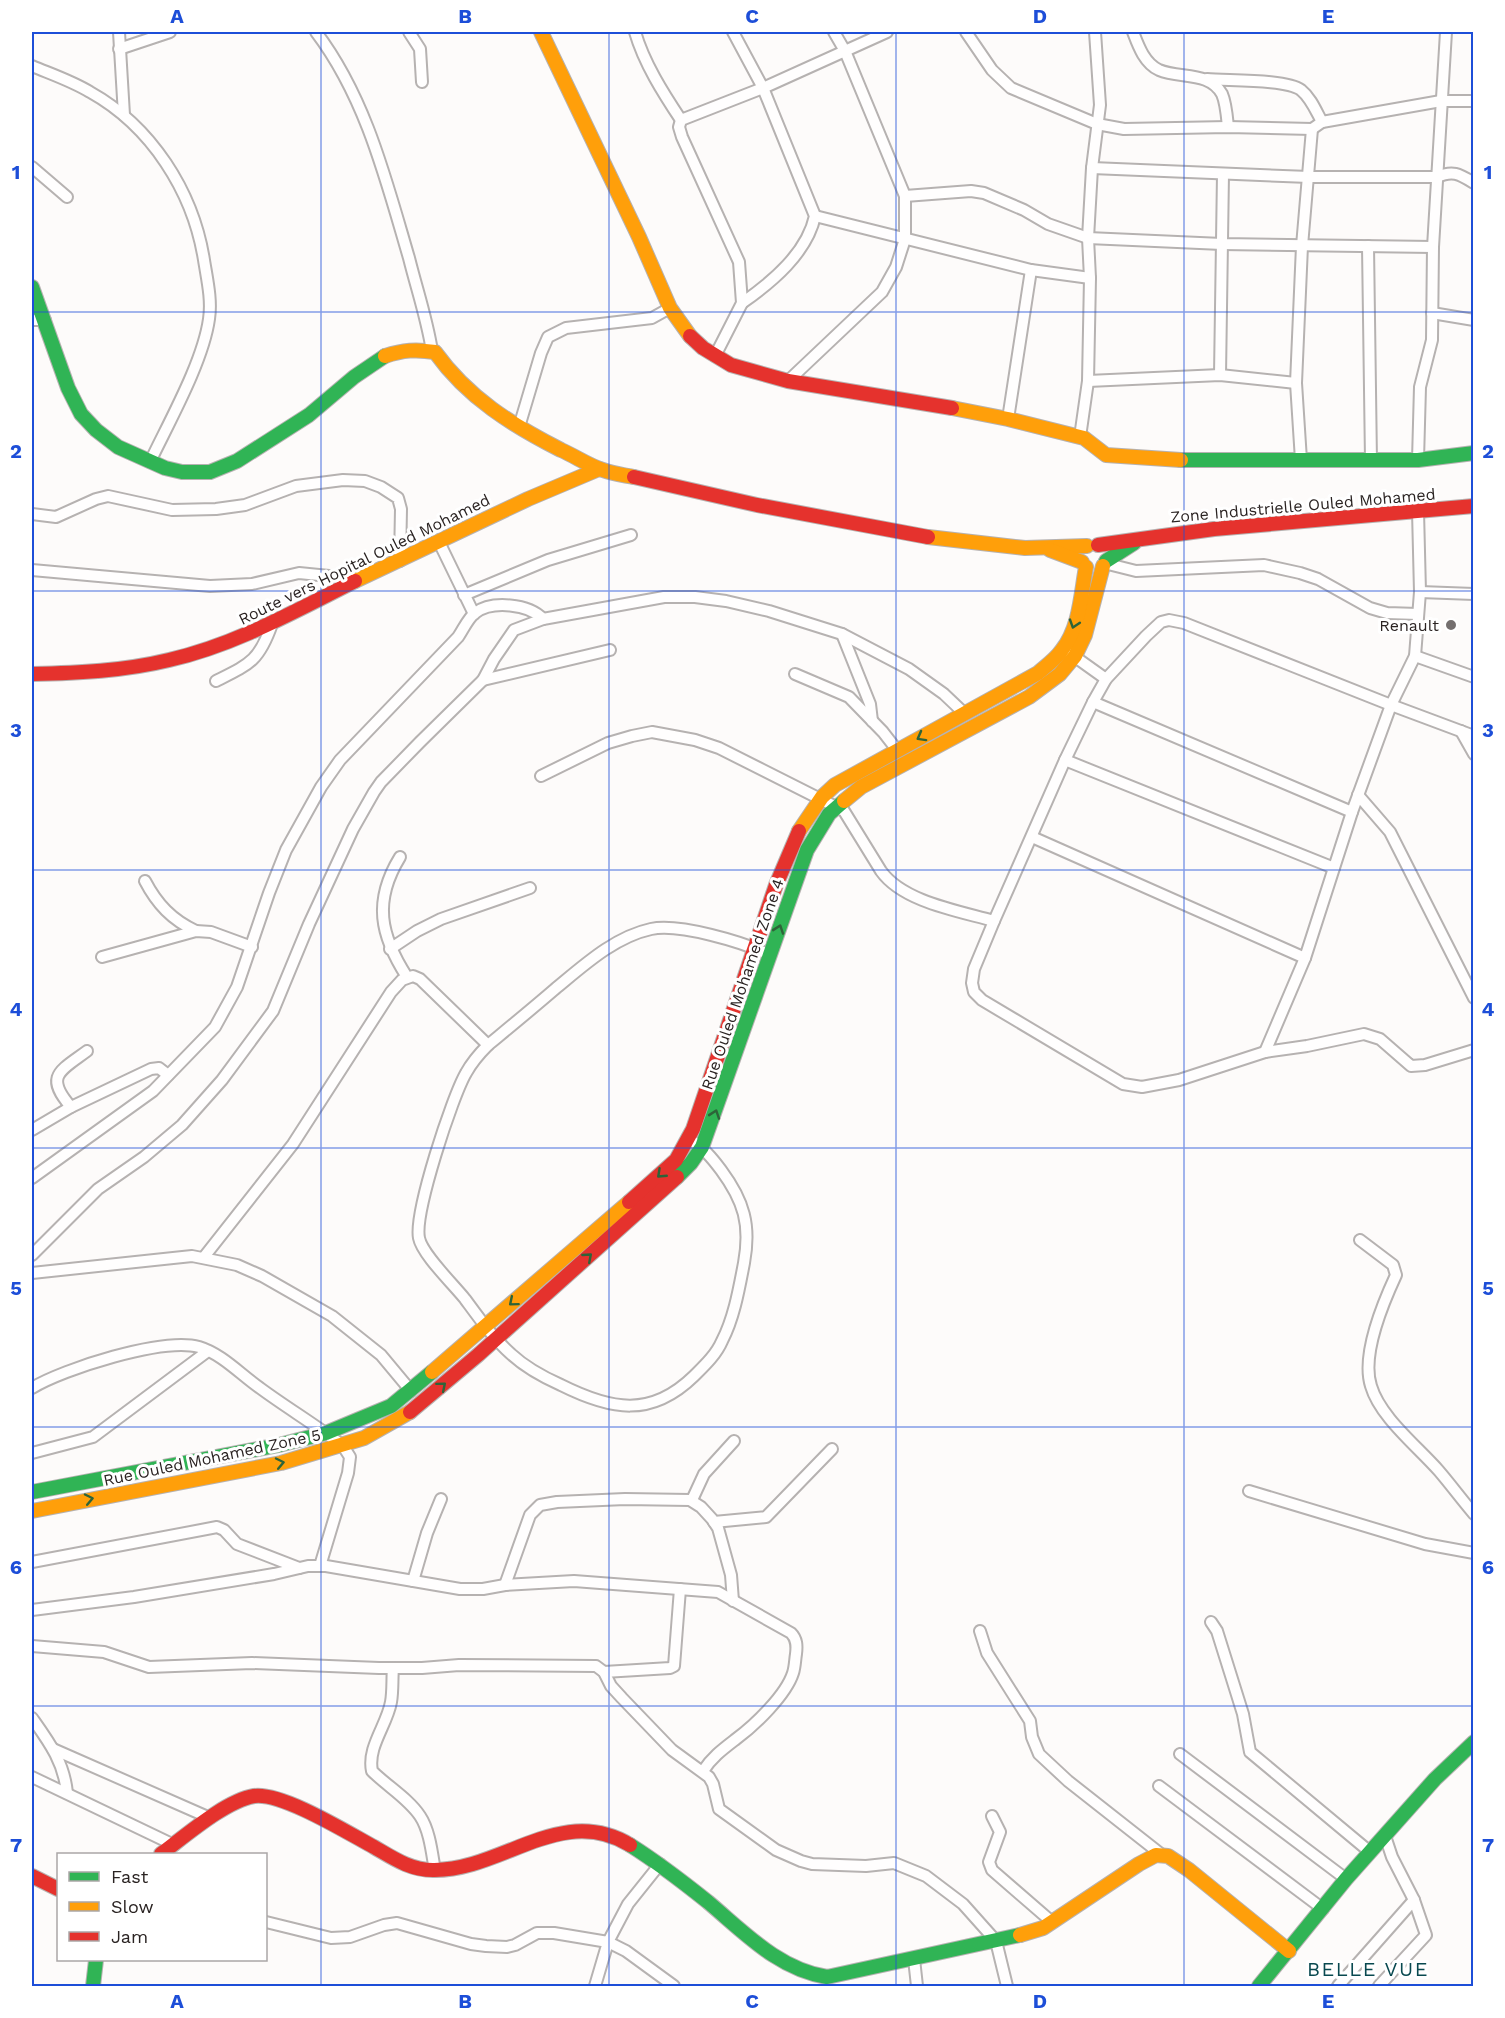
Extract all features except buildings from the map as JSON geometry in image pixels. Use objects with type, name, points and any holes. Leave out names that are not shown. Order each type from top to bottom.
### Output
[{"type":"street","points":[[119,32],[124,115]]},
{"type":"street","points":[[119,50],[170,32]]},
{"type":"street","points":[[316,32],[338,64],[368,125],[393,200],[424,308],[432,351],[468,391],[497,414],[598,469],[757,505],[902,532],[972,543],[1045,548],[1095,569],[1104,563],[1136,571],[1264,565],[1280,567],[1318,579],[1370,608],[1387,613],[1418,614]]},
{"type":"street","points":[[409,32],[420,49],[422,82]]},
{"type":"street","points":[[541,32],[639,237],[670,308],[687,333],[716,356],[746,370],[788,381],[1008,419],[1080,437],[1088,440],[1106,455],[1164,460],[1371,461],[1418,460],[1473,453]]},
{"type":"street","points":[[635,32],[660,88],[681,120],[679,127],[682,137],[739,262],[742,303]]},
{"type":"street","points":[[716,356],[742,303],[761,290],[805,243],[812,230],[814,216],[763,88],[733,32]]},
{"type":"street","points":[[788,381],[882,292],[896,267],[905,238],[905,196],[845,51],[834,32]]},
{"type":"street","points":[[681,120],[763,88],[886,32]]},
{"type":"street","points":[[966,32],[992,70],[1011,88],[1097,124],[1124,129],[1228,127],[1312,129],[1322,122],[1442,100],[1473,100]]},
{"type":"street","points":[[1080,437],[1088,381],[1090,278],[1088,238],[1092,168],[1100,105],[1095,32]]},
{"type":"street","points":[[1133,32],[1140,51],[1157,69],[1207,79],[1282,84],[1298,88],[1308,98],[1322,122]]},
{"type":"street","points":[[1418,460],[1420,387],[1432,340],[1433,247],[1446,32]]},
{"type":"street","points":[[32,66],[90,92],[124,115],[150,141],[167,164],[195,219],[210,298],[210,316],[191,375],[150,462]]},
{"type":"street","points":[[1207,79],[1222,96],[1228,127]]},
{"type":"street","points":[[1301,460],[1296,382],[1302,246],[1312,129]]},
{"type":"street","points":[[32,167],[67,197]]},
{"type":"street","points":[[1092,168],[1309,177],[1437,177],[1448,172],[1473,183]]},
{"type":"street","points":[[1221,375],[1223,174]]},
{"type":"street","points":[[905,196],[971,191],[984,193],[1024,210],[1048,224],[1088,238],[1222,244],[1433,247]]},
{"type":"street","points":[[814,216],[1031,270],[1090,278]]},
{"type":"street","points":[[1368,246],[1371,461]]},
{"type":"street","points":[[1008,419],[1031,270]]},
{"type":"street","points":[[32,286],[38,320],[71,399],[80,413],[110,443],[150,462],[180,472],[196,473],[223,469],[313,412],[371,363],[410,350],[432,351]]},
{"type":"street","points":[[519,427],[548,337],[566,328],[652,318],[670,308]]},
{"type":"street","points":[[1432,313],[1473,320]]},
{"type":"street","points":[[1088,381],[1221,375],[1296,382]]},
{"type":"street","name":"Route vers Hopital Ouled Mohamed","points":[[32,674],[127,668],[160,662],[215,647],[272,624],[500,512],[598,469]]},
{"type":"street","points":[[32,514],[56,517],[108,496],[172,510],[216,510],[245,505],[296,486],[343,480],[365,481],[381,487],[398,498],[400,561]]},
{"type":"street","name":"Zone Industrielle Ouled Mohamed","points":[[1045,548],[1136,541],[1203,530],[1473,506]]},
{"type":"street","points":[[1265,1052],[1305,958],[1352,812],[1391,705],[1415,656],[1420,592],[1418,511]]},
{"type":"street","points":[[464,595],[548,560],[631,535]]},
{"type":"street","name":"Zone Industrielle Ouled Mohamed","points":[[1104,563],[1136,541]]},
{"type":"street","points":[[439,542],[474,614]]},
{"type":"street","points":[[1084,565],[1081,555],[1093,545],[1104,550],[1104,563]]},
{"type":"street","name":"Rue Ouled Mohamed Zone 4","points":[[395,1421],[420,1404],[655,1198],[691,1163],[702,1147],[807,850],[821,824],[836,806],[861,788],[1029,697],[1051,681],[1086,629],[1104,563]]},
{"type":"street","name":"Rue Ouled Mohamed Zone 4","points":[[391,1406],[676,1160],[689,1139],[754,947],[794,841],[820,797],[835,785],[964,712],[1028,681],[1069,652],[1079,606],[1084,565]]},
{"type":"street","points":[[32,570],[210,586],[252,584],[299,573],[360,579]]},
{"type":"street","points":[[1420,592],[1473,594]]},
{"type":"street","points":[[32,1255],[98,1189],[144,1157],[182,1125],[222,1080],[273,1011],[353,829],[374,792],[381,782],[483,680],[514,630],[543,619],[664,597],[695,597],[726,601],[769,611],[842,634],[909,669],[945,694],[964,712]]},
{"type":"street","points":[[32,1178],[153,1091],[215,1026],[237,987],[286,850],[321,787],[340,760],[458,636],[474,614],[483,609],[512,606],[538,613],[543,619]]},
{"type":"street","points":[[1473,736],[1177,620],[1161,622],[1106,679],[1093,702],[994,921],[974,969],[972,983],[974,992],[982,1000],[1123,1084],[1142,1087],[1179,1080],[1265,1052],[1364,1034],[1380,1039],[1411,1066],[1425,1065],[1473,1050]]},
{"type":"street","points":[[216,681],[248,665],[258,655],[266,642],[272,624]]},
{"type":"street","points":[[842,634],[870,704],[872,721]]},
{"type":"street","points":[[483,680],[610,650]]},
{"type":"street","points":[[1069,652],[1106,679]]},
{"type":"street","points":[[1415,656],[1473,677]]},
{"type":"street","points":[[795,674],[849,697],[897,750]]},
{"type":"street","points":[[1093,702],[1352,812]]},
{"type":"street","points":[[1461,731],[1473,754]]},
{"type":"street","points":[[541,776],[608,743],[652,732],[673,734],[719,748],[836,806],[848,816],[881,871],[891,883],[926,902],[994,921]]},
{"type":"street","points":[[1065,760],[1334,868]]},
{"type":"street","points":[[1358,795],[1390,832],[1473,998]]},
{"type":"street","points":[[1032,837],[1305,958]]},
{"type":"street","points":[[400,857],[388,876],[383,897],[384,925],[390,949],[407,977]]},
{"type":"street","points":[[145,881],[153,898],[165,911],[196,931]]},
{"type":"street","points":[[390,949],[417,931],[441,919],[530,888]]},
{"type":"street","points":[[689,1139],[702,1147],[731,1184],[742,1204],[746,1219],[747,1245],[740,1284],[723,1339],[717,1350],[688,1382],[668,1397],[656,1402],[624,1406],[603,1402],[568,1389],[526,1366],[495,1338],[422,1247],[418,1227],[423,1201],[456,1095],[465,1073],[488,1045],[592,959],[643,931],[667,928],[754,947],[770,955]]},
{"type":"street","points":[[102,957],[196,931],[211,932],[252,947]]},
{"type":"street","points":[[204,1257],[293,1144],[392,992],[407,977],[413,976],[420,979],[488,1045]]},
{"type":"street","points":[[71,1107],[57,1088],[57,1078],[63,1068],[87,1051]]},
{"type":"street","points":[[32,1130],[71,1107],[151,1069],[159,1068],[168,1075]]},
{"type":"street","points":[[1360,1240],[1394,1265],[1396,1275],[1374,1336],[1369,1365],[1370,1384],[1380,1407],[1439,1472],[1473,1514]]},
{"type":"street","points":[[32,1272],[180,1257],[204,1257],[237,1265],[262,1276],[332,1316],[381,1355],[411,1391]]},
{"type":"street","points":[[32,1388],[61,1374],[116,1356],[185,1344],[208,1351],[326,1433],[343,1446],[350,1457],[348,1473],[320,1566]]},
{"type":"street","points":[[32,1453],[93,1437],[208,1351]]},
{"type":"street","name":"Rue Ouled Mohamed Zone 5","points":[[32,1492],[216,1458],[326,1433],[391,1406]]},
{"type":"street","name":"Rue Ouled Mohamed Zone 5","points":[[32,1511],[281,1463],[343,1446],[364,1438],[395,1421]]},
{"type":"street","points":[[692,1500],[704,1474],[734,1441]]},
{"type":"street","points":[[714,1522],[766,1517],[832,1449]]},
{"type":"street","points":[[1249,1491],[1425,1544],[1473,1553]]},
{"type":"street","points":[[413,1581],[423,1543],[441,1498]]},
{"type":"street","points":[[505,1585],[530,1515],[540,1505],[625,1499],[692,1500],[714,1522],[730,1575],[733,1601]]},
{"type":"street","points":[[32,1562],[217,1527],[224,1530],[237,1544],[299,1568]]},
{"type":"street","points":[[32,1610],[134,1597],[320,1566],[460,1588],[483,1589],[505,1585],[574,1581],[718,1592],[795,1637],[797,1647],[794,1670],[787,1684],[763,1717],[719,1752],[708,1762],[703,1771]]},
{"type":"street","points":[[604,1672],[674,1666],[680,1589]]},
{"type":"street","points":[[1210,1622],[1217,1631],[1243,1714],[1250,1752],[1370,1852]]},
{"type":"street","points":[[980,1631],[987,1653],[1030,1721],[1032,1737],[1039,1754],[1068,1781],[1162,1855],[1172,1858],[1189,1870],[1289,1951]]},
{"type":"street","points":[[32,1646],[104,1652],[149,1667],[252,1663],[393,1668],[459,1665],[596,1666],[604,1672],[611,1686],[672,1750],[703,1771],[714,1784],[719,1809],[776,1850],[789,1857],[812,1864],[866,1866],[890,1863],[908,1867],[926,1876],[963,1904],[996,1941],[1007,1986]]},
{"type":"street","points":[[393,1668],[391,1702],[372,1753],[371,1768],[422,1818],[435,1871]]},
{"type":"street","points":[[32,1718],[53,1749],[64,1772],[67,1793]]},
{"type":"street","points":[[1258,1986],[1346,1879],[1435,1779],[1473,1742]]},
{"type":"street","points":[[53,1749],[210,1818]]},
{"type":"street","points":[[1180,1754],[1346,1879]]},
{"type":"street","points":[[32,1777],[174,1845]]},
{"type":"street","points":[[1159,1786],[1323,1909]]},
{"type":"street","points":[[162,1853],[210,1818],[253,1796],[273,1797],[302,1809],[409,1867],[423,1871],[435,1871],[470,1863],[560,1833],[583,1831],[603,1833],[616,1838],[660,1864],[771,1955],[808,1974],[820,1977],[837,1977],[1030,1933],[1052,1922],[1139,1864],[1162,1855]]},
{"type":"street","points":[[992,1816],[1000,1832],[989,1862],[992,1870],[1052,1922]]},
{"type":"street","points":[[1379,1986],[1426,1935],[1414,1900],[1392,1857],[1385,1836]]},
{"type":"street","points":[[595,1986],[608,1942],[628,1904],[660,1864]]},
{"type":"street","points":[[32,1876],[57,1888]]},
{"type":"street","points":[[1338,1986],[1414,1900]]},
{"type":"street","points":[[267,1922],[331,1938],[350,1938],[384,1925],[397,1923],[471,1944],[486,1946],[515,1946],[537,1933],[554,1933],[608,1942],[626,1951],[674,1986]]},
{"type":"street","points":[[914,1959],[917,1986]]},
{"type":"street","points":[[93,1986],[96,1961]]},
{"type":"traffic: fast","points":[[32,287],[68,388],[81,414],[96,430],[118,447],[165,468],[182,472],[210,472],[237,461],[309,415],[354,377],[385,356]]},
{"type":"traffic: fast","points":[[1181,460],[1418,460],[1474,453]]},
{"type":"traffic: fast","points":[[1106,561],[1134,543]]},
{"type":"traffic: fast","points":[[677,1177],[702,1147],[807,850],[829,814],[844,801]]},
{"type":"traffic: fast","points":[[32,1492],[279,1445],[326,1433],[391,1406],[432,1372]]},
{"type":"traffic: fast","points":[[1259,1986],[1346,1879],[1435,1779],[1474,1742]]},
{"type":"traffic: fast","points":[[630,1845],[708,1902],[763,1948],[809,1973],[827,1977],[1020,1935]]},
{"type":"traffic: fast","points":[[93,1986],[96,1961]]},
{"type":"traffic: slow","points":[[541,32],[639,237],[670,308],[690,336]]},
{"type":"traffic: slow","points":[[385,356],[410,351],[435,352],[476,397],[508,420],[592,466],[634,477]]},
{"type":"traffic: slow","points":[[952,408],[1084,438],[1106,455],[1181,460]]},
{"type":"traffic: slow","points":[[355,581],[528,499],[599,469]]},
{"type":"traffic: slow","points":[[928,537],[1025,548],[1087,546]]},
{"type":"traffic: slow","points":[[1050,550],[1082,562]]},
{"type":"traffic: slow","points":[[844,801],[861,787],[1029,697],[1060,674],[1075,656],[1085,635],[1103,566]]},
{"type":"traffic: slow","points":[[799,831],[822,797],[835,785],[1038,673],[1054,659],[1073,631],[1086,567]]},
{"type":"traffic: slow","points":[[432,1372],[629,1202]]},
{"type":"traffic: slow","points":[[32,1511],[281,1463],[364,1438],[410,1412]]},
{"type":"traffic: slow","points":[[1020,1935],[1043,1928],[1156,1855],[1168,1856],[1189,1870],[1289,1951]]},
{"type":"traffic: jam","points":[[690,336],[703,348],[731,365],[788,381],[952,408]]},
{"type":"traffic: jam","points":[[634,477],[757,505],[928,537]]},
{"type":"traffic: jam","points":[[1098,545],[1214,529],[1474,506]]},
{"type":"traffic: jam","points":[[32,674],[118,669],[193,654],[264,626],[355,581]]},
{"type":"traffic: jam","points":[[629,1202],[676,1160],[693,1129],[776,885],[799,831]]},
{"type":"traffic: jam","points":[[410,1412],[478,1355],[677,1177]]},
{"type":"traffic: jam","points":[[162,1853],[218,1812],[254,1796],[266,1796],[297,1807],[402,1863],[417,1868],[433,1870],[458,1867],[483,1861],[532,1842],[580,1831],[605,1834],[630,1845]]},
{"type":"traffic: jam","points":[[32,1876],[57,1888]]},
{"type":"place","name":"Renault","points":[[1451,625]]},
{"type":"district","name":"BELLE VUE","points":[[1368,1969]]}]
